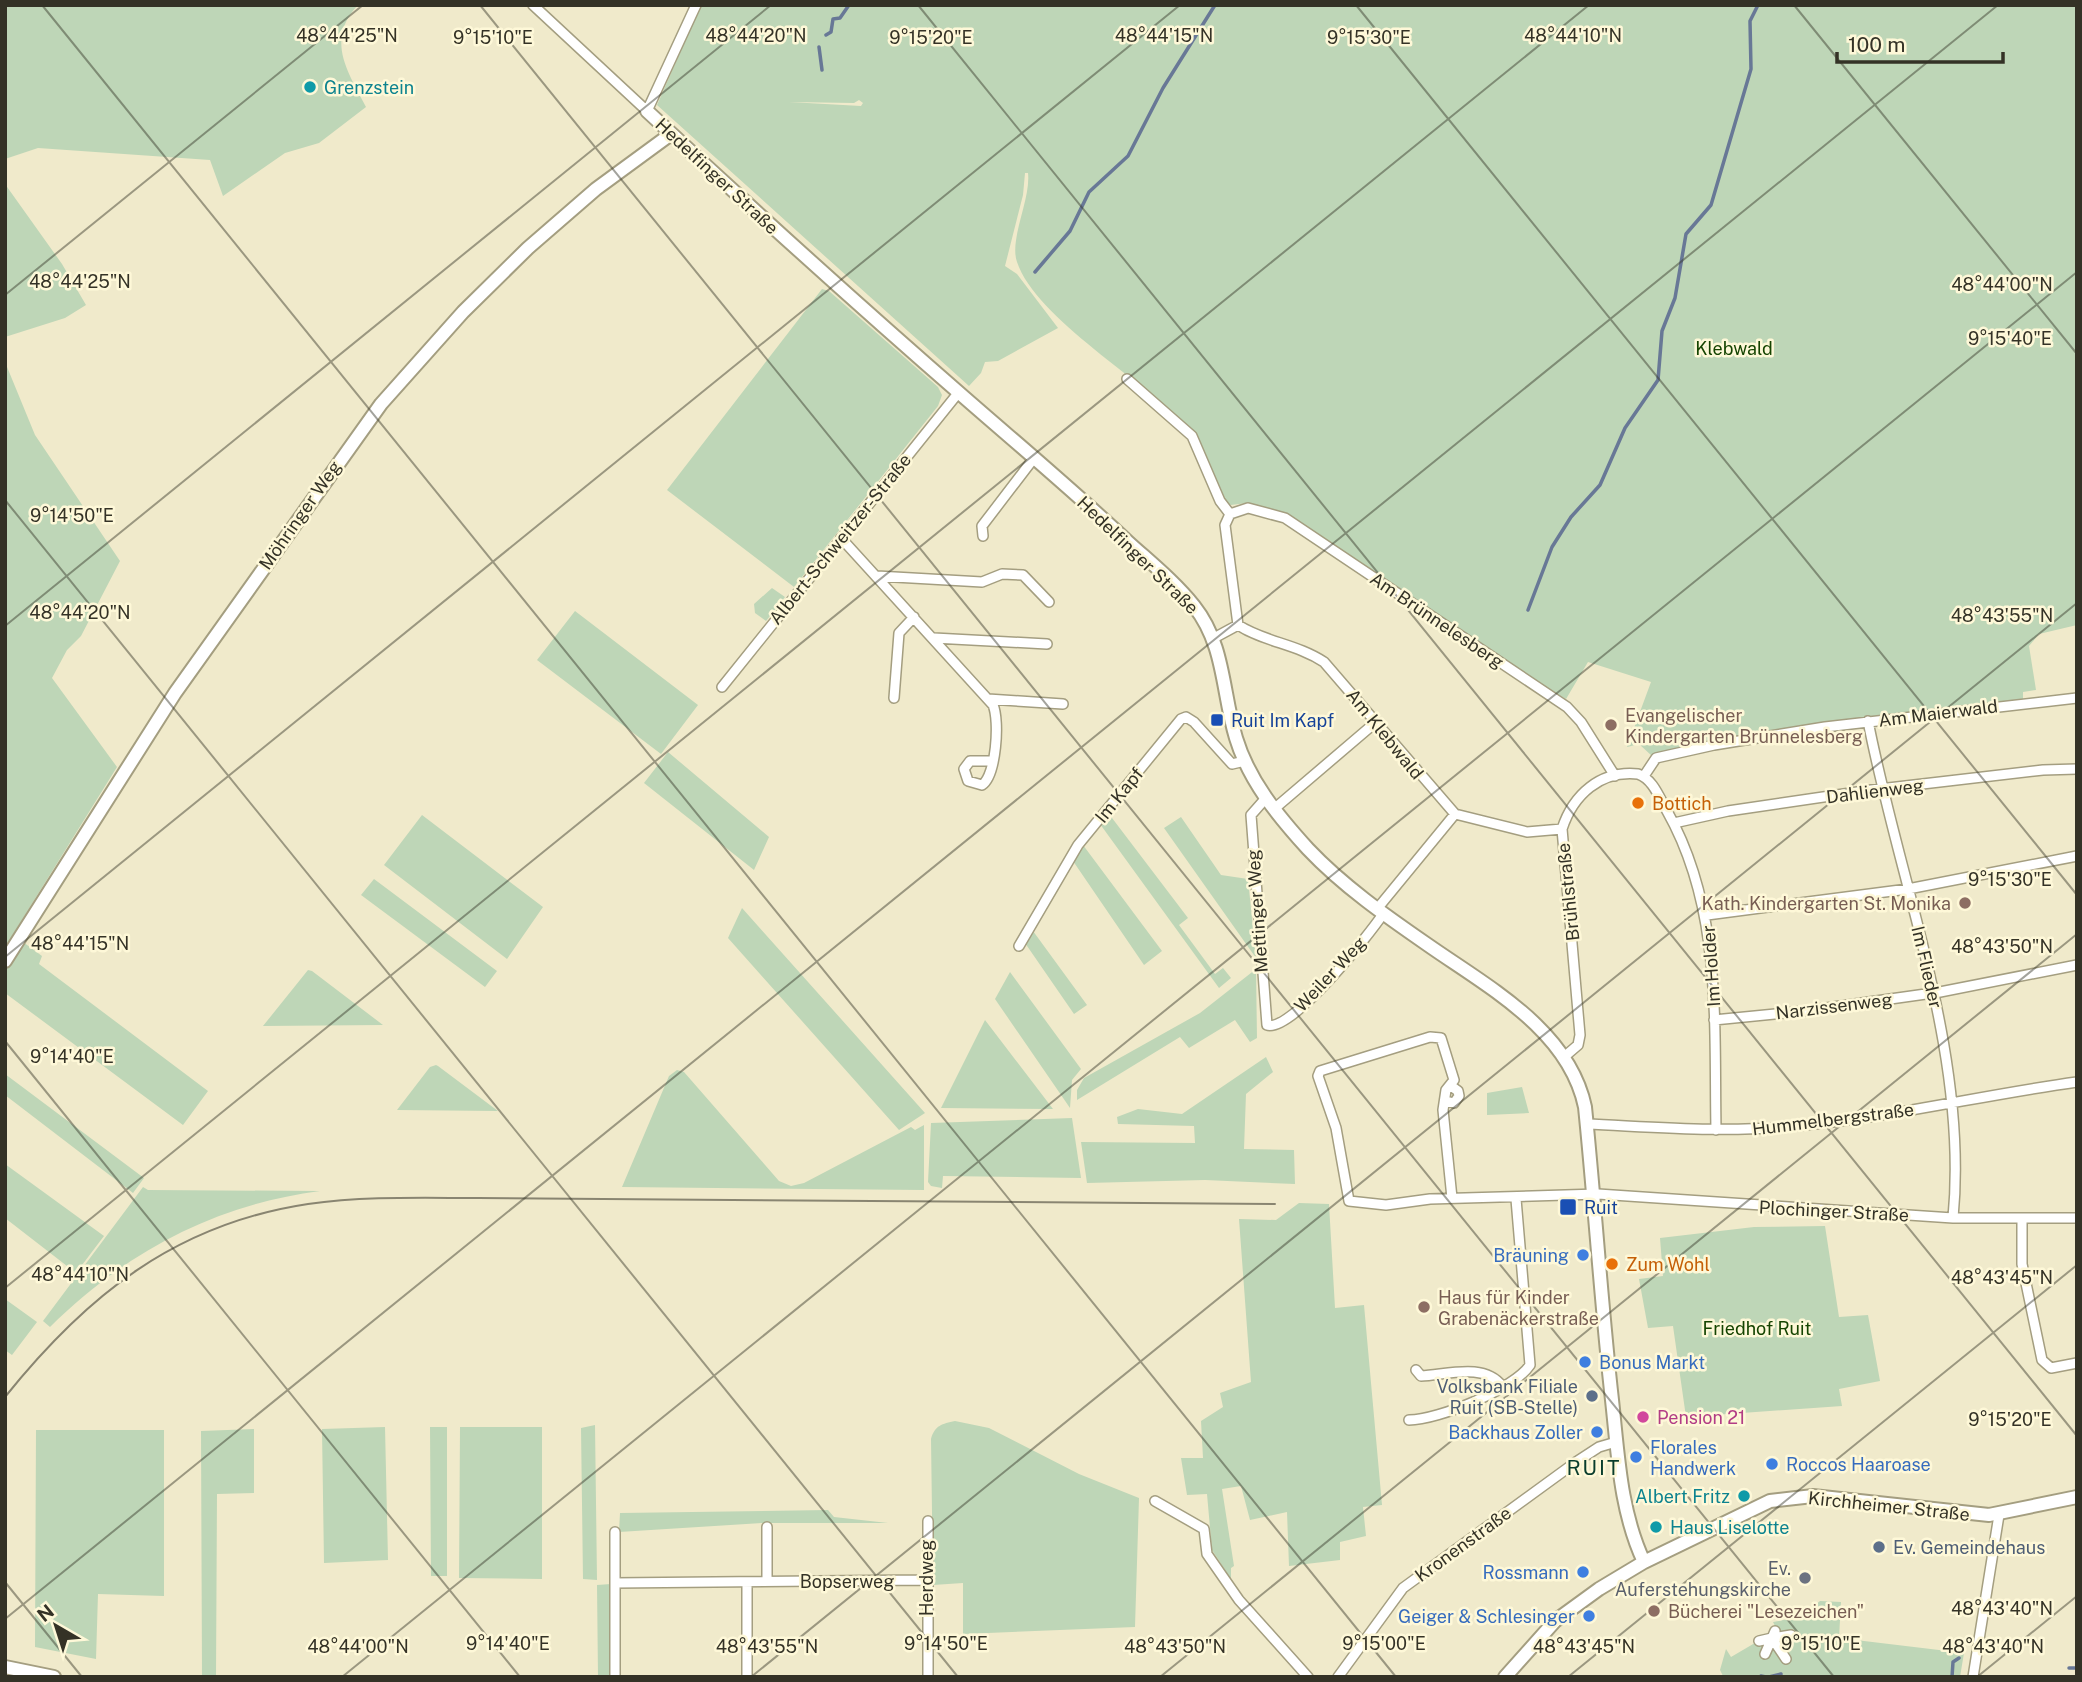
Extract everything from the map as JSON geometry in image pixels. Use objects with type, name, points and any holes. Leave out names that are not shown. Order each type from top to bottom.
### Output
[{"type":"street","name":"Hedelfinger Straße","points":[[533,5],[671,134],[1186,597],[1214,638],[1231,721],[1244,761],[1270,803],[1310,852],[1380,911],[1524,1014],[1564,1057],[1581,1086],[1587,1124],[1616,1442],[1627,1512],[1644,1562]]},
{"type":"street","points":[[647,111],[696,5]]},
{"type":"street","name":"Möhringer Weg","points":[[5,961],[160,715],[381,404],[463,312],[528,248],[596,189],[671,134]]},
{"type":"street","points":[[1127,379],[1192,436],[1221,502],[1230,514],[1226,525],[1238,625],[1214,638]]},
{"type":"street","name":"Albert-Schweitzer-Straße","points":[[722,687],[959,393]]},
{"type":"street","points":[[982,536],[982,526],[1034,458]]},
{"type":"street","name":"Am Brünnelesberg","points":[[1230,514],[1239,508],[1250,508],[1285,518],[1567,707],[1581,722],[1615,776]]},
{"type":"street","points":[[841,538],[988,699],[996,719],[993,761]]},
{"type":"street","points":[[877,576],[982,582],[1002,574],[1023,575],[1049,602]]},
{"type":"street","points":[[894,698],[900,633],[914,617]]},
{"type":"street","name":"Am Klebwald","points":[[1238,625],[1255,634],[1303,650],[1324,662],[1455,814]]},
{"type":"street","points":[[934,638],[1047,644]]},
{"type":"street","name":"Am Maierwald","points":[[1644,776],[1655,759],[1683,751],[1868,721],[2077,698]]},
{"type":"street","points":[[988,699],[1063,704]]},
{"type":"street","name":"Im Kapf","points":[[1019,946],[1079,845],[1181,719],[1186,717],[1194,722],[1231,764],[1244,761]]},
{"type":"street","name":"Im Flieder","points":[[1868,721],[1881,789],[1933,993],[1950,1102],[1954,1150],[1954,1218]]},
{"type":"street","points":[[1270,803],[1376,722]]},
{"type":"street","name":"Dahlienweg","points":[[1674,823],[1728,811],[1881,789],[2043,770],[2077,769]]},
{"type":"street","name":"Brühlstraße","points":[[1564,1057],[1578,1045],[1580,1035],[1562,829],[1566,815],[1583,792],[1599,780],[1633,773],[1644,776]]},
{"type":"street","name":"Im Holder","points":[[1644,776],[1674,823],[1696,877],[1707,915],[1714,1020],[1716,1130]]},
{"type":"street","name":"Mettinger Weg","points":[[1270,803],[1252,811],[1251,821],[1265,1019],[1270,1027]]},
{"type":"street","points":[[1455,814],[1527,832],[1562,829]]},
{"type":"street","name":"Weiler Weg","points":[[1270,1027],[1278,1026],[1308,1003],[1455,814]]},
{"type":"street","points":[[1707,915],[1808,905],[1908,889],[2077,856]]},
{"type":"street","name":"Narzissenweg","points":[[1714,1020],[1805,1012],[1933,993],[2077,965]]},
{"type":"street","name":"Plochinger Straße","points":[[1452,1198],[1443,1110],[1446,1101],[1454,1103],[1459,1096],[1451,1086],[1454,1080],[1442,1040],[1437,1036],[1320,1071],[1318,1076],[1338,1136],[1349,1200],[1386,1205],[1452,1198],[1516,1199],[1592,1194],[1954,1218],[2077,1218]]},
{"type":"street","name":"Hummelbergstraße","points":[[1587,1124],[1716,1130],[1835,1122],[2077,1082]]},
{"type":"street","points":[[1409,1420],[1423,1420],[1491,1394],[1525,1372],[1531,1361],[1516,1199]]},
{"type":"street","points":[[2022,1220],[2022,1264],[2042,1360],[2051,1368],[2077,1363]]},
{"type":"street","points":[[1416,1370],[1425,1376],[1475,1372],[1495,1379],[1502,1386]]},
{"type":"street","name":"Kronenstraße","points":[[1338,1677],[1403,1588],[1599,1447],[1616,1442]]},
{"type":"street","name":"Kirchheimer Straße","points":[[1505,1677],[1560,1616],[1644,1562],[1761,1504],[1791,1497],[1999,1515],[2077,1497]]},
{"type":"street","points":[[1155,1501],[1204,1529],[1208,1554],[1223,1578],[1244,1606],[1308,1677]]},
{"type":"street","points":[[1973,1677],[1999,1515]]},
{"type":"street","name":"Herdweg","points":[[928,1521],[928,1677]]},
{"type":"street","points":[[767,1527],[767,1581]]},
{"type":"street","points":[[615,1532],[615,1677]]},
{"type":"street","name":"Bopserweg","points":[[615,1583],[926,1580]]},
{"type":"street","points":[[747,1582],[747,1677]]},
{"type":"street","points":[[1759,1641],[1774,1634],[1791,1635]]},
{"type":"street","points":[[1765,1654],[1774,1634]]},
{"type":"street","points":[[1774,1634],[1786,1659]]},
{"type":"street","points":[[5,1667],[54,1677]]},
{"type":"green space","points":[[5,5],[358,5],[348,18],[341,43],[347,69],[366,107],[319,143],[285,153],[223,196],[210,160],[38,148],[5,159]]},
{"type":"green space","name":"Klebwald","points":[[701,5],[2077,5],[2077,625],[2039,634],[2029,646],[2036,690],[2023,692],[2023,700],[1880,716],[1652,756],[1639,744],[1627,747],[1651,682],[1588,662],[1566,699],[1511,667],[1286,514],[1247,503],[1231,505],[1223,501],[1205,455],[1189,429],[1069,327],[1046,306],[1028,284],[1015,253],[1028,173],[1025,173],[1023,195],[1005,266],[1017,274],[1058,328],[998,361],[985,362],[981,373],[969,386],[657,105]],"holes":[[[859,100],[863,103],[861,106],[789,102],[854,103]]]},
{"type":"green space","points":[[5,184],[62,264],[86,305],[65,318],[5,337]]},
{"type":"green space","points":[[822,289],[829,291],[938,387],[942,395],[938,406],[794,587],[667,490]]},
{"type":"green space","points":[[5,362],[35,435],[120,561],[81,636],[67,650],[52,678],[117,767],[5,947]]},
{"type":"green space","points":[[772,588],[785,597],[766,621],[755,613],[754,604]]},
{"type":"green space","points":[[575,611],[698,705],[661,754],[537,660]]},
{"type":"green space","points":[[668,752],[769,837],[754,870],[644,783]]},
{"type":"green space","points":[[1109,814],[1188,918],[1179,925],[1215,974],[1223,968],[1231,978],[1219,988],[1100,824]]},
{"type":"green space","points":[[422,815],[543,907],[507,959],[384,865]]},
{"type":"green space","points":[[1181,817],[1221,875],[1248,879],[1256,958],[1164,828]]},
{"type":"green space","points":[[1083,845],[1162,951],[1144,965],[1073,861]]},
{"type":"green space","points":[[374,879],[497,971],[485,987],[361,895]]},
{"type":"green space","points":[[742,908],[925,1113],[899,1130],[728,938]]},
{"type":"green space","points":[[1033,931],[1087,1005],[1074,1014],[1025,943]]},
{"type":"green space","points":[[23,942],[42,956],[39,964],[208,1091],[183,1125],[5,993],[5,971]]},
{"type":"green space","points":[[1256,969],[1257,1038],[1250,1042],[1235,1020],[1189,1048],[1180,1037],[1077,1100],[1077,1090],[1084,1078],[1200,1013]]},
{"type":"green space","points":[[308,970],[312,971],[383,1025],[263,1026]]},
{"type":"green space","points":[[1010,972],[1081,1069],[1072,1080],[1070,1108],[995,999]]},
{"type":"green space","points":[[985,1020],[1053,1109],[941,1108]]},
{"type":"green space","points":[[1266,1057],[1273,1072],[1246,1094],[1244,1149],[1294,1150],[1295,1184],[1205,1180],[1087,1183],[1081,1142],[1195,1143],[1194,1126],[1118,1124],[1117,1117],[1138,1109],[1182,1114]]},
{"type":"green space","points":[[436,1065],[498,1111],[397,1110],[430,1067]]},
{"type":"green space","points":[[677,1070],[684,1072],[779,1181],[791,1186],[804,1183],[911,1127],[915,1130],[924,1125],[924,1190],[622,1187],[669,1076]]},
{"type":"green space","points":[[5,1074],[144,1178],[133,1193],[5,1095]]},
{"type":"green space","points":[[1522,1087],[1529,1113],[1487,1115],[1487,1093]]},
{"type":"green space","points":[[1072,1118],[1081,1178],[943,1176],[942,1188],[931,1186],[928,1182],[931,1123]]},
{"type":"green space","points":[[5,1164],[104,1236],[76,1273],[5,1218]]},
{"type":"green space","points":[[143,1187],[148,1190],[320,1191],[244,1208],[208,1220],[174,1236],[109,1276],[50,1327],[43,1321]]},
{"type":"green space","points":[[1299,1203],[1329,1204],[1335,1308],[1364,1305],[1382,1505],[1363,1507],[1366,1536],[1340,1542],[1340,1560],[1289,1566],[1287,1512],[1250,1520],[1241,1486],[1222,1489],[1234,1566],[1231,1568],[1231,1579],[1212,1550],[1207,1494],[1187,1495],[1181,1458],[1203,1458],[1201,1421],[1223,1407],[1220,1393],[1251,1382],[1239,1219],[1276,1220]]},
{"type":"green space","name":"Friedhof Ruit","points":[[1825,1226],[1839,1317],[1868,1315],[1880,1381],[1839,1389],[1842,1406],[1686,1417],[1673,1326],[1648,1328],[1639,1279],[1663,1276],[1660,1238],[1754,1227]]},
{"type":"green space","points":[[5,1299],[37,1322],[12,1355],[5,1350]]},
{"type":"green space","points":[[955,1421],[989,1428],[1079,1474],[1139,1498],[1135,1627],[963,1634],[963,1583],[933,1585],[931,1439],[940,1426]]},
{"type":"green space","points":[[595,1425],[597,1580],[583,1579],[581,1428]]},
{"type":"green space","points":[[385,1427],[388,1560],[324,1563],[322,1429]]},
{"type":"green space","points":[[430,1427],[447,1427],[447,1576],[431,1576]]},
{"type":"green space","points":[[460,1427],[542,1427],[542,1579],[459,1578]]},
{"type":"green space","points":[[254,1429],[254,1493],[217,1494],[216,1677],[202,1677],[201,1431]]},
{"type":"green space","points":[[36,1430],[164,1430],[164,1596],[98,1594],[96,1659],[35,1647]]},
{"type":"green space","points":[[828,1510],[834,1517],[888,1523],[762,1523],[619,1532],[620,1513]]},
{"type":"green space","points":[[611,1584],[611,1677],[598,1677],[597,1585]]},
{"type":"green space","points":[[1820,1601],[1841,1602],[1839,1638],[1964,1653],[1960,1677],[1723,1676],[1720,1670],[1726,1649],[1731,1657],[1777,1630],[1773,1622],[1800,1617]]},
{"type":"waterway","points":[[826,35],[831,32],[833,19],[840,18],[849,5]]},
{"type":"waterway","points":[[1035,272],[1070,231],[1089,192],[1128,156],[1163,88],[1215,5]]},
{"type":"waterway","points":[[1528,610],[1552,547],[1571,517],[1600,485],[1625,428],[1658,380],[1662,331],[1675,298],[1686,234],[1711,205],[1751,69],[1750,21],[1758,5]]},
{"type":"waterway","points":[[819,47],[822,70]]},
{"type":"waterway","points":[[1952,1677],[1953,1662],[1959,1658]]},
{"type":"waterway","points":[[2069,1668],[2077,1668]]},
{"type":"waterway","points":[[1769,1677],[1781,1674]]},
{"type":"waterway","points":[[1761,1676],[1766,1677]]},
{"type":"tram line","points":[[5,1397],[68,1327],[101,1297],[137,1270],[175,1247],[216,1228],[260,1214],[308,1204],[414,1198],[1275,1204]]},
{"type":"place","name":"Grenzstein","points":[[310,87]]},
{"type":"place","name":"Ruit Im Kapf","points":[[1217,720]]},
{"type":"place","name":"Evangelischer Kindergarten Brünnelesberg","points":[[1611,725]]},
{"type":"place","name":"Bottich","points":[[1638,803]]},
{"type":"place","name":"Kath. Kindergarten St. Monika","points":[[1965,903]]},
{"type":"place","name":"Ruit","points":[[1568,1207]]},
{"type":"place","name":"Bräuning","points":[[1583,1255]]},
{"type":"place","name":"Zum Wohl","points":[[1612,1264]]},
{"type":"place","name":"Haus für Kinder Grabenäckerstraße","points":[[1424,1307]]},
{"type":"place","name":"Bonus Markt","points":[[1585,1362]]},
{"type":"place","name":"Volksbank Filiale Ruit (SB-Stelle)","points":[[1592,1396]]},
{"type":"place","name":"Pension 21","points":[[1643,1417]]},
{"type":"place","name":"Backhaus Zoller","points":[[1597,1432]]},
{"type":"place","name":"Florales Handwerk","points":[[1636,1457]]},
{"type":"place","name":"Roccos Haaroase","points":[[1772,1464]]},
{"type":"place","name":"Albert Fritz","points":[[1744,1496]]},
{"type":"place","name":"Haus Liselotte","points":[[1656,1527]]},
{"type":"place","name":"Ev. Gemeindehaus","points":[[1879,1547]]},
{"type":"place","name":"Rossmann","points":[[1583,1572]]},
{"type":"place","name":"Ev. Auferstehungskirche","points":[[1805,1578]]},
{"type":"place","name":"Bücherei \"Lesezeichen\"","points":[[1654,1611]]},
{"type":"place","name":"Geiger & Schlesinger","points":[[1589,1616]]},
{"type":"district","name":"RUIT","points":[[1594,1467]]}]
